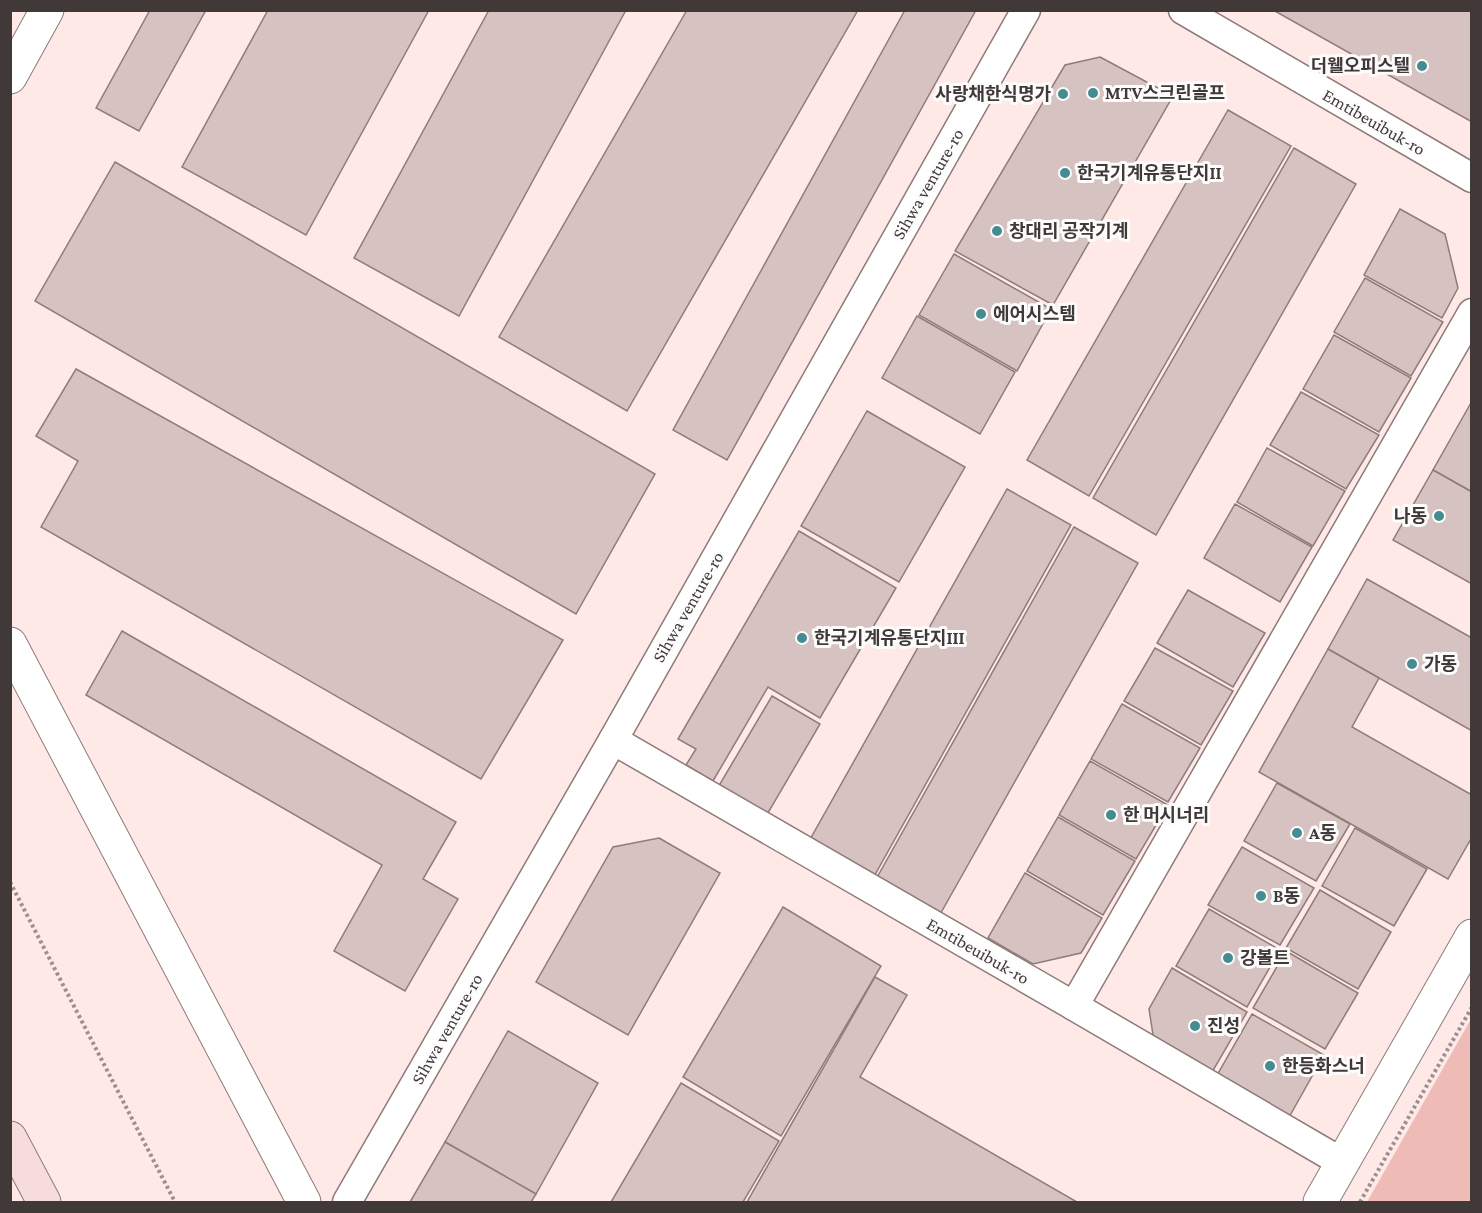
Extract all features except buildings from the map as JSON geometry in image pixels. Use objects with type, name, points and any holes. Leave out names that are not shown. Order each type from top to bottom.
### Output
[{"type":"main road","points":[[10,1138],[44,1203]]},
{"type":"street","points":[[10,77],[47,10]]},
{"type":"street","name":"Sihwa venture-ro","points":[[347,1203],[613,741],[1026,10]]},
{"type":"street","name":"Emtibeuibuk-ro","points":[[1183,10],[1472,178]]},
{"type":"street","points":[[1074,1006],[1472,313]]},
{"type":"street","points":[[10,644],[304,1203]]},
{"type":"street","name":"Emtibeuibuk-ro","points":[[613,741],[1342,1163]]},
{"type":"street","points":[[1320,1203],[1472,936]]},
{"type":"path","points":[[10,882],[175,1203]]},
{"type":"path","points":[[1360,1203],[1472,1007]]},
{"type":"shaded area","points":[[1471,1019],[1471,1202],[1367,1202]]},
{"type":"place","name":"더웰오피스텔","points":[[1422,66]]},
{"type":"place","name":"MTV스크린골프","points":[[1093,93]]},
{"type":"place","name":"사랑채한식명가","points":[[1063,94]]},
{"type":"place","name":"한국기계유통단지II","points":[[1065,173]]},
{"type":"place","name":"창대리 공작기계","points":[[997,231]]},
{"type":"place","name":"에어시스템","points":[[981,314]]},
{"type":"place","name":"나동","points":[[1439,516]]},
{"type":"place","name":"한국기계유통단지III","points":[[802,638]]},
{"type":"place","name":"가동","points":[[1412,664]]},
{"type":"place","name":"한 머시너리","points":[[1111,815]]},
{"type":"place","name":"A동","points":[[1297,833]]},
{"type":"place","name":"B동","points":[[1261,896]]},
{"type":"place","name":"강볼트","points":[[1228,958]]},
{"type":"place","name":"진성","points":[[1195,1026]]},
{"type":"place","name":"한등화스너","points":[[1270,1066]]}]
